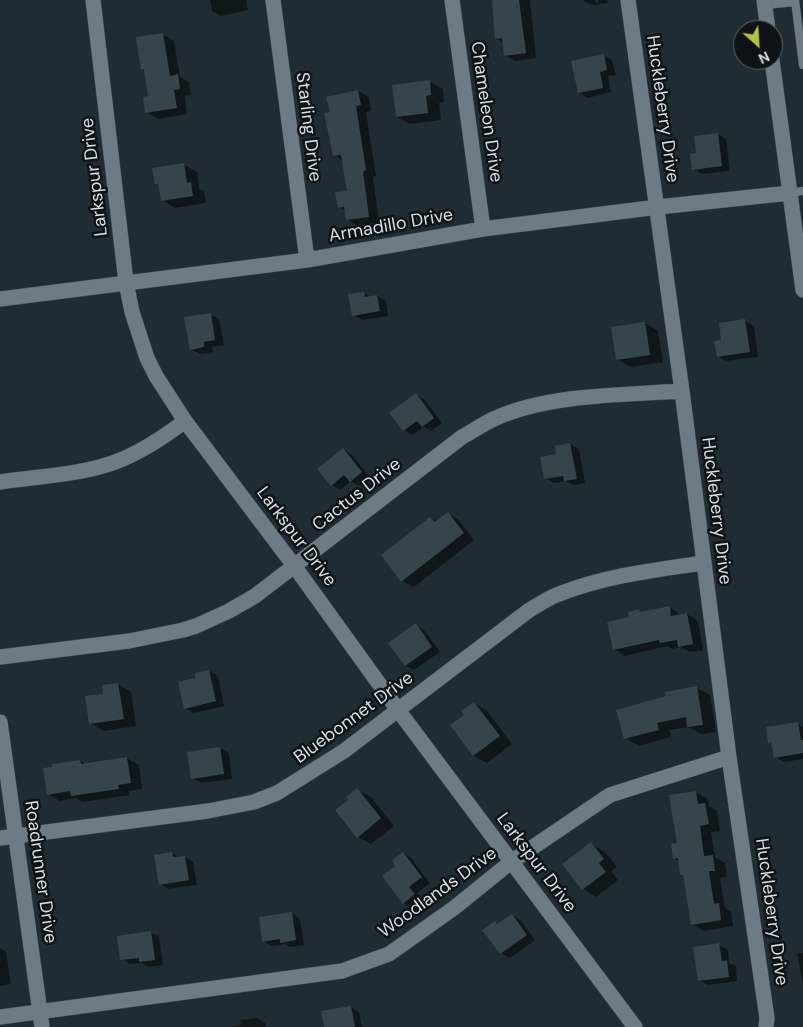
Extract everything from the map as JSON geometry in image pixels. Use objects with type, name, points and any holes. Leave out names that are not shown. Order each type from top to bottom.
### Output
[{"type":"street","name":"Larkspur Drive","points":[[93,0],[126,282],[132,312],[147,358],[156,376],[185,421],[635,1027]]},
{"type":"street","name":"Starling Drive","points":[[273,0],[307,260]]},
{"type":"street","name":"Chameleon Drive","points":[[452,0],[483,229]]},
{"type":"street","name":"Huckleberry Drive","points":[[628,0],[658,207],[729,757],[767,1018],[766,1027]]},
{"type":"street","points":[[764,2],[767,20]]},
{"type":"street","points":[[774,70],[796,192],[803,290]]},
{"type":"street","name":"Armadillo Drive","points":[[0,299],[307,260],[483,229],[796,192]]},
{"type":"street","name":"Cactus Drive","points":[[0,657],[129,641],[196,626],[229,611],[255,596],[295,567],[462,437],[495,418],[559,401],[682,391]]},
{"type":"street","points":[[0,482],[73,472],[117,461],[149,446],[185,421]]},
{"type":"street","name":"Bluebonnet Drive","points":[[0,838],[208,811],[254,802],[277,793],[319,768],[528,611],[557,594],[637,572],[703,563]]},
{"type":"street","name":"Roadrunner Drive","points":[[0,722],[41,1020]]},
{"type":"street","name":"Woodlands Drive","points":[[0,1018],[41,1020],[342,970],[389,954],[454,908],[512,862],[610,795],[729,757]]},
{"type":"lane","points":[[764,2],[795,1],[803,65]]},
{"type":"building","points":[[492,0],[519,0],[526,53],[504,56],[502,38],[495,39]]},
{"type":"building","points":[[163,33],[170,76],[178,74],[180,89],[174,90],[177,108],[145,113],[143,97],[148,96],[144,69],[141,70],[136,37]]},
{"type":"building","points":[[604,54],[607,70],[600,72],[603,88],[578,93],[571,61]]},
{"type":"building","points":[[430,80],[431,95],[426,96],[428,113],[396,117],[392,85]]},
{"type":"building","points":[[358,90],[361,105],[356,106],[366,170],[363,171],[369,217],[346,220],[344,207],[338,208],[335,192],[347,191],[341,155],[333,156],[324,113],[330,112],[326,97]]},
{"type":"building","points":[[718,133],[722,166],[692,170],[690,154],[696,153],[694,136]]},
{"type":"building","points":[[184,163],[187,183],[191,182],[193,196],[161,201],[158,184],[155,184],[152,168]]},
{"type":"building","points":[[364,292],[365,297],[377,295],[380,311],[352,316],[348,294]]},
{"type":"building","points":[[211,313],[215,340],[204,342],[204,347],[190,350],[184,317]]},
{"type":"building","points":[[745,319],[750,352],[717,357],[714,341],[721,340],[719,323]]},
{"type":"building","points":[[645,322],[650,355],[616,360],[611,327]]},
{"type":"building","points":[[416,393],[434,418],[422,427],[417,421],[403,431],[389,413]]},
{"type":"building","points":[[570,443],[577,479],[564,481],[563,476],[544,479],[540,457],[556,454],[555,446]]},
{"type":"building","points":[[343,448],[362,472],[350,482],[344,475],[331,486],[317,469]]},
{"type":"building","points":[[448,512],[464,533],[401,582],[381,555],[430,517],[435,522]]},
{"type":"building","points":[[670,606],[671,616],[687,613],[693,644],[678,647],[677,640],[660,643],[659,640],[613,650],[607,622],[629,617],[628,612],[639,609],[640,612]]},
{"type":"building","points":[[416,623],[432,647],[405,666],[388,643]]},
{"type":"building","points":[[209,670],[216,701],[184,709],[178,682],[195,678],[195,673]]},
{"type":"building","points":[[118,683],[124,719],[89,724],[85,696],[103,694],[102,685]]},
{"type":"building","points":[[697,686],[703,725],[687,727],[686,717],[657,723],[659,730],[624,739],[616,710],[666,696],[665,692]]},
{"type":"building","points":[[474,702],[500,736],[473,756],[450,725],[464,715],[461,711]]},
{"type":"building","points":[[798,722],[801,740],[803,740],[803,753],[774,758],[771,742],[768,743],[766,727]]},
{"type":"building","points":[[220,747],[224,774],[191,779],[187,752]]},
{"type":"building","points":[[127,757],[131,783],[118,785],[119,789],[71,796],[70,791],[47,795],[43,768],[52,767],[52,764],[80,760],[81,764]]},
{"type":"building","points":[[357,788],[381,818],[357,838],[335,810],[348,800],[346,797]]},
{"type":"building","points":[[696,791],[698,804],[705,803],[709,824],[700,826],[704,856],[713,855],[715,871],[709,871],[714,904],[719,903],[721,920],[691,925],[683,875],[680,875],[678,858],[673,859],[671,844],[677,843],[669,795]]},
{"type":"building","points":[[591,842],[604,859],[599,863],[606,872],[582,890],[562,864]]},
{"type":"building","points":[[172,852],[173,857],[185,856],[189,880],[159,885],[154,855]]},
{"type":"building","points":[[403,852],[422,877],[409,887],[415,894],[403,904],[382,876],[395,866],[392,860]]},
{"type":"building","points":[[292,912],[296,940],[280,943],[280,939],[262,942],[259,917]]},
{"type":"building","points":[[512,914],[527,935],[500,954],[482,930],[495,921],[497,924]]},
{"type":"building","points":[[151,931],[155,960],[139,962],[139,958],[120,960],[117,936]]},
{"type":"building","points":[[719,943],[722,961],[727,960],[729,977],[698,981],[693,947]]},
{"type":"building","points":[[351,1006],[355,1027],[324,1027],[321,1011]]}]
